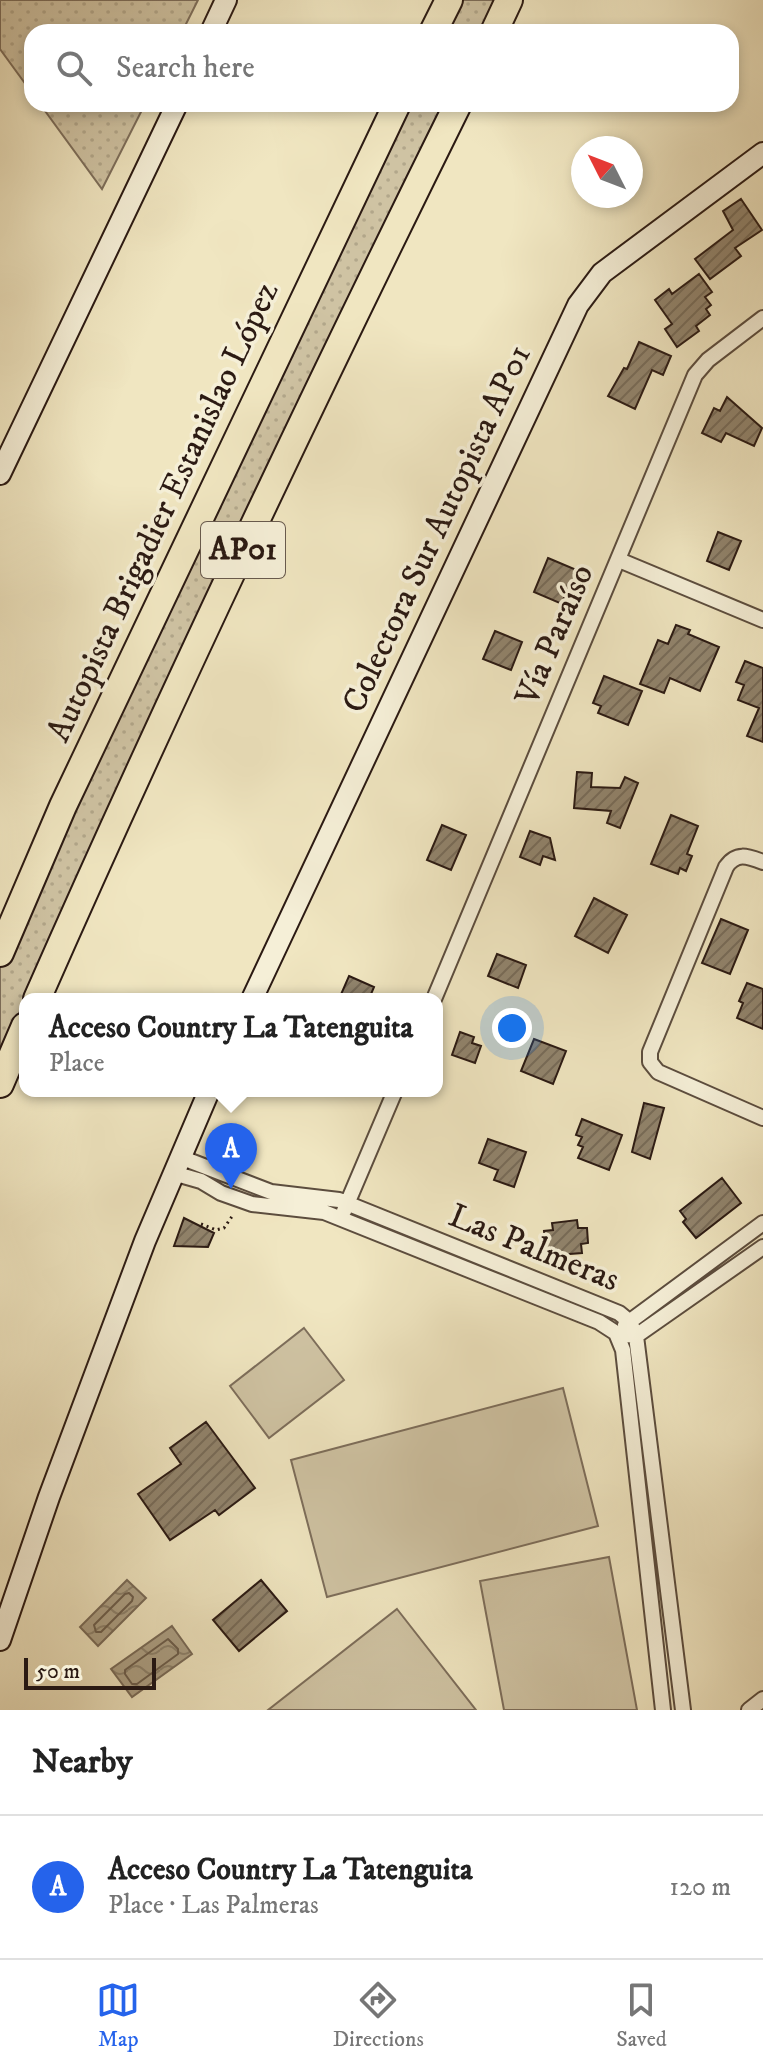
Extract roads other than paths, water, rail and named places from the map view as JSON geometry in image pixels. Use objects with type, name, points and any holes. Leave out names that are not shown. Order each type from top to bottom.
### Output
[{"type":"highway","points":[[437,24],[449,0]]},
{"type":"highway","points":[[498,24],[509,0]]},
{"type":"highway","name":"Autopista Brigadier Estanislao López","points":[[0,953],[63,806],[393,112]]},
{"type":"highway","name":"AP01","points":[[40,993],[213,614],[454,112]]},
{"type":"highway","points":[[0,1084],[19,1040]]},
{"type":"main road","points":[[215,24],[226,0]]},
{"type":"main road","points":[[0,474],[173,112]]},
{"type":"main road","name":"Colectora Sur Autopista AP01","points":[[255,993],[578,305],[602,273],[763,153]]},
{"type":"main road","points":[[0,1640],[49,1497],[176,1165],[206,1097]]},
{"type":"street","name":"Vía Paraíso","points":[[437,993],[695,375],[708,360],[763,318]]},
{"type":"street","points":[[619,560],[763,620]]},
{"type":"street","points":[[763,862],[738,856],[731,859],[726,867],[650,1052],[650,1062],[658,1072],[763,1118]]},
{"type":"street","points":[[341,1218],[393,1097]]},
{"type":"street","name":"Las Palmeras","points":[[176,1165],[221,1193],[239,1200],[324,1212],[599,1322],[616,1333],[623,1350],[663,1710]]},
{"type":"street","name":"Las Palmeras","points":[[176,1165],[271,1192],[339,1200],[619,1313],[633,1329],[683,1710]]},
{"type":"street","points":[[633,1329],[763,1223]]},
{"type":"street","points":[[616,1333],[633,1329],[763,1247]]},
{"type":"street","points":[[749,1710],[763,1699]]},
{"type":"water","points":[[127,1580],[146,1598],[98,1646],[80,1627]]},
{"type":"water","points":[[172,1626],[192,1654],[132,1697],[111,1669]]},
{"type":"place","name":"Acceso Country La Tatenguita","points":[[231,1189]]}]
